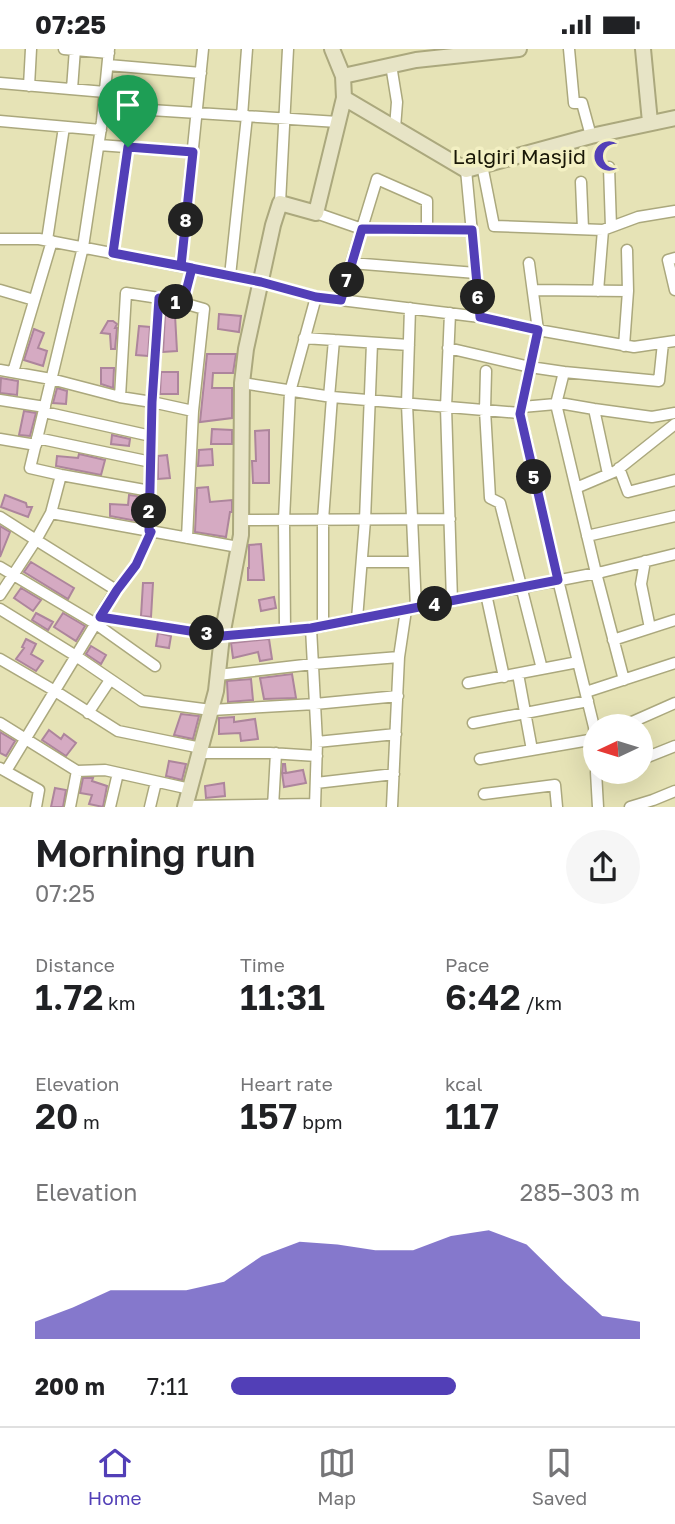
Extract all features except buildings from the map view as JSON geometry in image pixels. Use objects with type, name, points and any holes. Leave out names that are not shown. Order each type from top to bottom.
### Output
[{"type":"street","points":[[29,86],[31,49]]},
{"type":"street","points":[[72,89],[71,49],[109,51],[101,130],[83,247],[30,468],[150,491]]},
{"type":"street","points":[[183,303],[193,152],[204,49]]},
{"type":"street","points":[[230,276],[247,49]]},
{"type":"street","points":[[288,49],[279,203],[246,349],[242,383],[239,547],[222,636],[216,691],[186,806],[315,805],[317,742],[311,628]]},
{"type":"street","points":[[316,213],[344,98],[343,76],[332,49]]},
{"type":"street","points":[[343,76],[416,60],[519,49]]},
{"type":"street","points":[[569,49],[574,103],[582,103],[591,136]]},
{"type":"street","points":[[643,49],[650,122]]},
{"type":"street","points":[[108,65],[201,73]]},
{"type":"street","points":[[391,65],[397,102],[396,128]]},
{"type":"street","points":[[0,83],[105,92]]},
{"type":"street","points":[[344,98],[466,170],[591,136],[675,118]]},
{"type":"street","points":[[104,107],[338,122]]},
{"type":"street","points":[[0,121],[101,130]]},
{"type":"street","points":[[13,372],[49,241],[64,127]]},
{"type":"street","points":[[99,145],[193,152]]},
{"type":"street","points":[[113,253],[128,147]]},
{"type":"street","points":[[482,165],[494,226],[607,228],[638,217],[675,211]]},
{"type":"street","points":[[598,291],[607,228],[608,167]]},
{"type":"street","points":[[466,170],[480,317]]},
{"type":"street","points":[[341,300],[377,179],[427,201],[427,229]]},
{"type":"street","points":[[581,182],[583,229]]},
{"type":"street","points":[[279,203],[362,229],[472,230]]},
{"type":"street","points":[[0,239],[39,239],[261,282],[316,297],[480,317],[634,348],[675,341]]},
{"type":"street","points":[[624,345],[628,291],[627,250]]},
{"type":"street","points":[[675,258],[668,260],[675,290]]},
{"type":"street","points":[[351,263],[476,273]]},
{"type":"street","points":[[529,263],[538,330],[521,410],[591,714]]},
{"type":"street","points":[[0,290],[34,300]]},
{"type":"street","points":[[533,290],[628,291]]},
{"type":"street","points":[[121,397],[127,293],[204,309],[193,411],[187,538]]},
{"type":"street","points":[[285,630],[284,520],[290,391],[316,297]]},
{"type":"street","points":[[36,807],[39,790],[3,769],[25,740],[117,590],[136,565],[150,531],[152,402],[159,298]]},
{"type":"street","points":[[392,807],[399,657],[411,609],[414,562],[407,404],[410,308]]},
{"type":"street","points":[[450,313],[446,407],[452,601]]},
{"type":"street","points":[[304,338],[409,345]]},
{"type":"street","points":[[323,626],[323,520],[334,340]]},
{"type":"street","points":[[357,619],[365,520],[372,343]]},
{"type":"street","points":[[449,348],[530,367],[659,381],[663,343]]},
{"type":"street","points":[[0,370],[193,411]]},
{"type":"street","points":[[486,371],[485,410],[490,498],[500,503],[542,669]]},
{"type":"street","points":[[564,372],[556,404],[624,680]]},
{"type":"street","points":[[242,383],[330,397],[485,410],[521,410],[565,404],[652,417],[675,414]]},
{"type":"street","points":[[0,400],[151,436]]},
{"type":"street","points":[[594,409],[608,474]]},
{"type":"street","points":[[576,488],[619,468],[675,424]]},
{"type":"street","points":[[0,439],[37,442],[151,462]]},
{"type":"street","points":[[619,468],[628,492],[675,480]]},
{"type":"street","points":[[0,596],[51,513],[61,475]]},
{"type":"street","points":[[51,513],[239,547]]},
{"type":"street","points":[[587,536],[675,516]]},
{"type":"street","points":[[0,517],[117,590]]},
{"type":"street","points":[[241,520],[450,519]]},
{"type":"street","points":[[98,620],[222,636],[311,628],[596,573],[675,554]]},
{"type":"street","points":[[645,561],[641,584],[650,628]]},
{"type":"street","points":[[362,562],[414,562]]},
{"type":"street","points":[[0,567],[98,620],[155,666]]},
{"type":"street","points":[[486,594],[504,677]]},
{"type":"street","points":[[0,609],[142,701],[211,710],[398,696]]},
{"type":"street","points":[[613,640],[675,620]]},
{"type":"street","points":[[218,675],[399,657]]},
{"type":"street","points":[[0,659],[110,727],[127,734],[200,751],[317,756]]},
{"type":"street","points":[[468,683],[578,662]]},
{"type":"street","points":[[473,723],[587,697],[624,680],[675,663]]},
{"type":"street","points":[[518,674],[532,750]]},
{"type":"street","points":[[88,713],[110,680]]},
{"type":"street","points":[[650,714],[675,703]]},
{"type":"street","points":[[0,723],[77,771],[98,769],[190,789]]},
{"type":"street","points":[[317,742],[396,734]]},
{"type":"street","points":[[480,759],[583,742]]},
{"type":"street","points":[[653,755],[675,746]]},
{"type":"street","points":[[273,806],[276,753]]},
{"type":"street","points":[[70,807],[77,771]]},
{"type":"street","points":[[110,807],[118,773]]},
{"type":"street","points":[[316,783],[394,775]]},
{"type":"street","points":[[150,807],[156,782]]},
{"type":"street","points":[[598,807],[599,784]]},
{"type":"street","points":[[484,794],[555,785],[557,807]]},
{"type":"street","points":[[630,807],[654,803],[675,791]]},
{"type":"place","name":"Lalgiri Masjid","points":[[609,156]]},
{"type":"route","points":[[128,147],[113,253],[192,268],[183,303],[159,298],[152,402],[151,532],[136,565],[100,617],[222,636],[311,628],[558,580],[520,414],[538,330],[480,317],[472,230],[362,229],[341,300],[316,297],[261,282],[181,266],[193,152],[128,147]]}]
